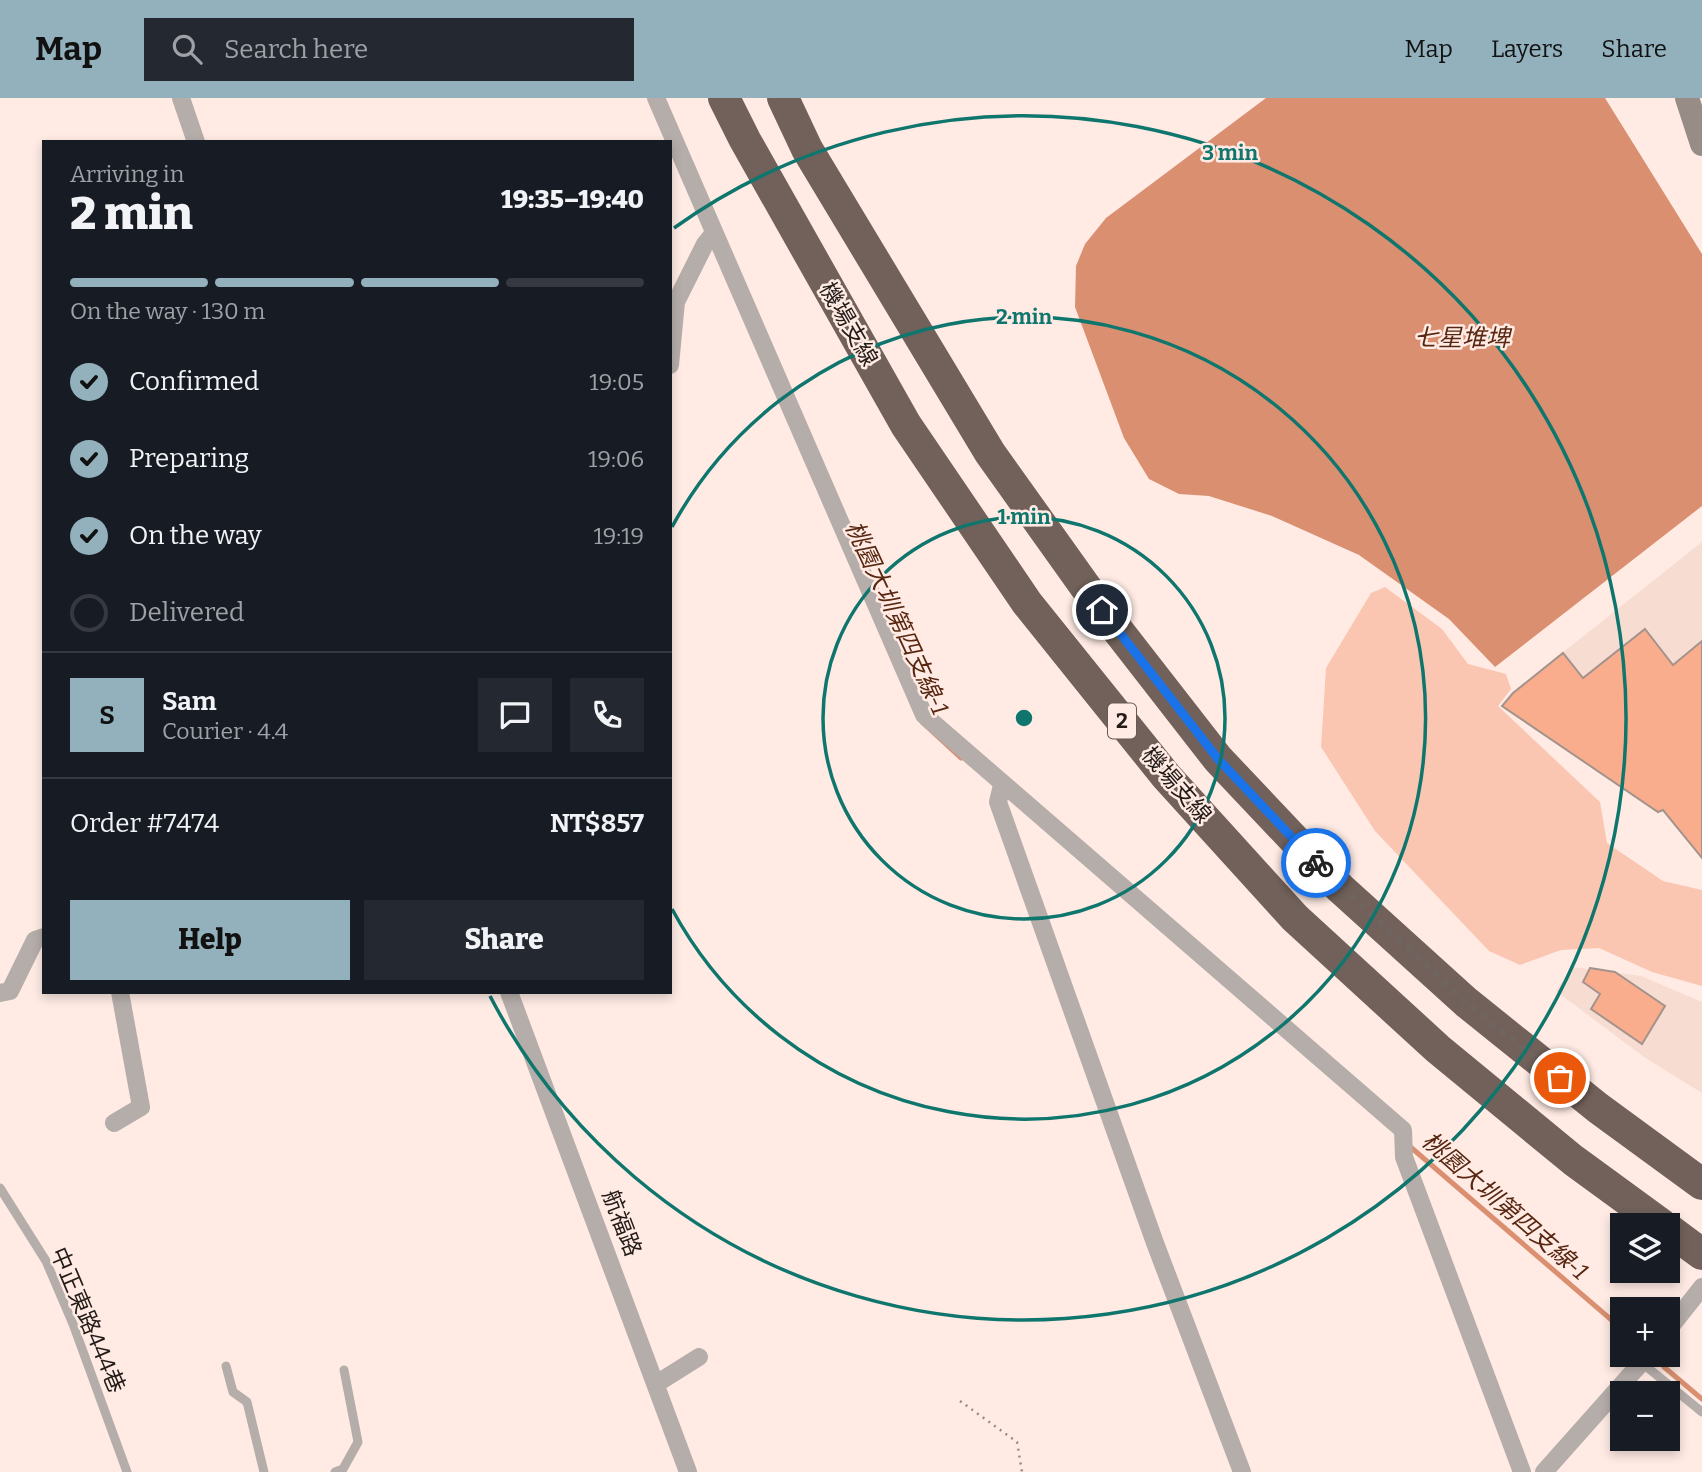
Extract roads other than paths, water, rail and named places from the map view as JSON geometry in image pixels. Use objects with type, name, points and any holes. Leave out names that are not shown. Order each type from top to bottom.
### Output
[{"type":"highway","name":"機場支線","points":[[724,98],[744,140],[906,425],[1027,603],[1166,776],[1295,918],[1438,1049],[1573,1160],[1646,1213]]},
{"type":"highway","name":"2","points":[[783,98],[807,149],[990,453],[1102,610],[1218,759],[1340,888],[1466,1002],[1598,1108],[1702,1184]]},
{"type":"highway","points":[[1680,1238],[1702,1254]]},
{"type":"main road","points":[[1687,98],[1701,137]]},
{"type":"street","points":[[181,98],[195,140]]},
{"type":"street","points":[[656,98],[924,715],[1404,1130],[1404,1157],[1522,1472]]},
{"type":"street","points":[[672,344],[676,302],[705,244],[713,234]]},
{"type":"street","points":[[1002,785],[998,803],[1151,1230],[1242,1472]]},
{"type":"street","points":[[0,993],[10,991],[35,940],[42,938]]},
{"type":"street","points":[[114,1123],[141,1107],[120,994]]},
{"type":"street","name":"航福路","points":[[510,994],[688,1472]]},
{"type":"street","points":[[1680,1314],[1702,1287]]},
{"type":"street","points":[[656,1384],[699,1357]]},
{"type":"street","points":[[1544,1472],[1638,1367]]},
{"type":"lane","name":"中正東路444巷","points":[[0,1188],[46,1261],[74,1324],[127,1472]]},
{"type":"lane","points":[[226,1366],[233,1392],[247,1402],[264,1472]]},
{"type":"lane","points":[[1654,1367],[1702,1412]]},
{"type":"lane","points":[[335,1472],[343,1469],[358,1442],[344,1370]]},
{"type":"water","name":"七星堆埤","points":[[1266,98],[1605,98],[1702,254],[1702,506],[1495,667],[1449,619],[1359,555],[1272,516],[1209,496],[1179,494],[1149,479],[1124,438],[1075,307],[1076,266],[1085,244],[1106,218]]},
{"type":"waterway","name":"桃園大圳第四支線-1","points":[[922,722],[961,758]]},
{"type":"waterway","name":"桃園大圳第四支線-1","points":[[1407,1144],[1610,1319]]},
{"type":"waterway","name":"桃園大圳第四支線-1","points":[[1664,1367],[1702,1399]]}]
